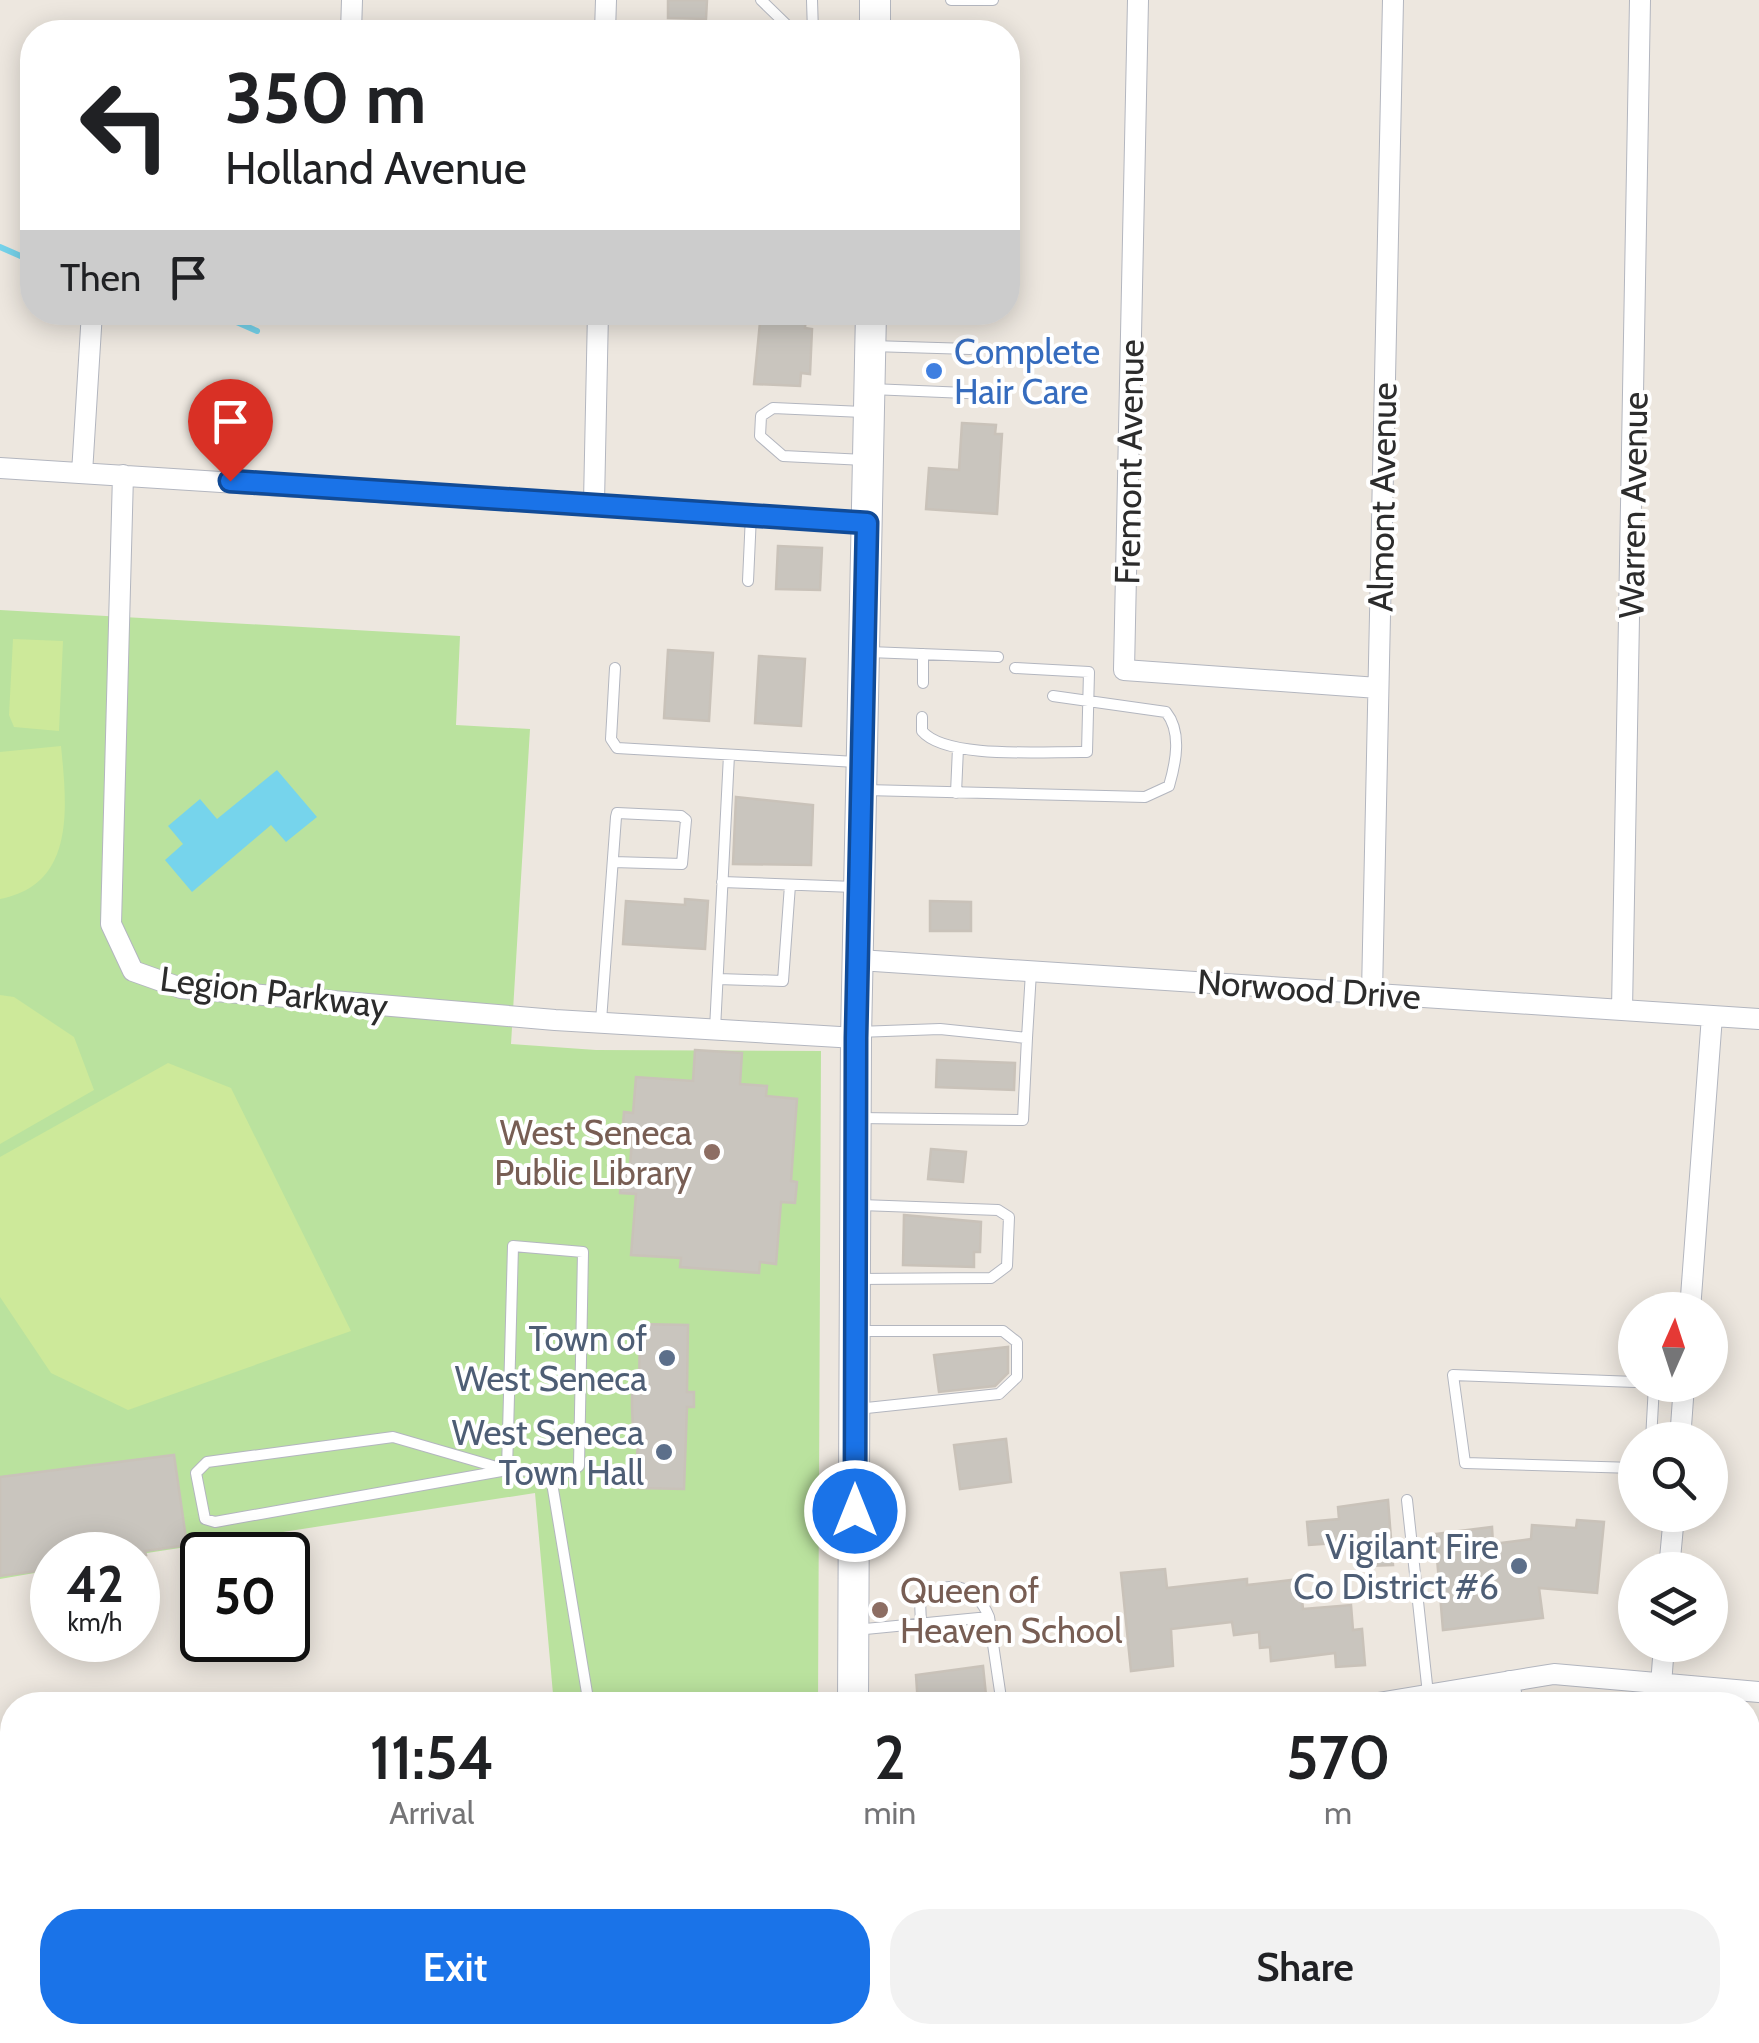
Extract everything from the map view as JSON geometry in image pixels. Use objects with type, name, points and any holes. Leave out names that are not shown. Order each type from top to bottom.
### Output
[{"type":"main road","points":[[853,1692],[856,1035],[871,325]]},
{"type":"street","name":"Fremont Avenue","points":[[1138,0],[1124,670],[1378,688]]},
{"type":"street","name":"Almont Avenue","points":[[1372,994],[1393,0]]},
{"type":"street","name":"Warren Avenue","points":[[1622,1010],[1640,0]]},
{"type":"street","points":[[82,473],[91,325]]},
{"type":"street","points":[[594,502],[598,325]]},
{"type":"street","points":[[0,468],[594,502],[867,523]]},
{"type":"street","name":"Legion Parkway","points":[[122,476],[111,924],[133,971],[181,988],[715,1029],[856,1035]]},
{"type":"street","name":"Norwood Drive","points":[[858,960],[1759,1019]]},
{"type":"street","points":[[1691,1292],[1712,1016]]},
{"type":"street","points":[[1660,1685],[1662,1662]]},
{"type":"street","points":[[1440,1692],[1554,1674],[1759,1692]]},
{"type":"street","points":[[1509,1681],[1511,1692]]},
{"type":"lane","points":[[761,0],[782,20]]},
{"type":"lane","points":[[952,0],[993,0]]},
{"type":"lane","points":[[871,346],[970,349]]},
{"type":"lane","points":[[868,461],[783,456],[760,436],[761,416],[773,408],[990,394]]},
{"type":"lane","points":[[748,582],[751,514]]},
{"type":"lane","points":[[864,652],[998,658]]},
{"type":"lane","points":[[922,683],[923,654]]},
{"type":"lane","points":[[615,668],[610,739],[617,748],[729,754],[956,793],[1006,790],[1145,797],[1169,786],[1176,724],[1166,712],[1053,696]]},
{"type":"lane","points":[[922,717],[922,731],[931,742],[958,748],[1087,752],[1089,672],[1015,668]]},
{"type":"lane","points":[[956,793],[958,748]]},
{"type":"lane","points":[[715,1029],[729,754]]},
{"type":"lane","points":[[601,1021],[613,862],[618,813],[681,816],[686,820],[682,864],[613,862]]},
{"type":"lane","points":[[722,882],[860,888]]},
{"type":"lane","points":[[718,979],[783,980],[790,885]]},
{"type":"lane","points":[[857,1118],[1024,1120],[1031,971]]},
{"type":"lane","points":[[856,1035],[940,1030],[1027,1038]]},
{"type":"lane","points":[[856,1279],[991,1278],[1008,1266],[1009,1217],[998,1210],[857,1205]]},
{"type":"lane","points":[[508,1470],[394,1437],[207,1462],[196,1473],[204,1519],[215,1522],[508,1470],[570,1472],[579,1466],[583,1252],[513,1246],[508,1470]]},
{"type":"lane","points":[[856,1331],[1003,1331],[1017,1342],[1018,1353],[1017,1376],[999,1394],[856,1409]]},
{"type":"lane","points":[[1618,1381],[1453,1375],[1465,1463],[1618,1468]]},
{"type":"lane","points":[[550,1471],[587,1692]]},
{"type":"lane","points":[[1407,1500],[1428,1692]]},
{"type":"lane","points":[[920,1624],[920,1600],[952,1586],[964,1587],[981,1597],[989,1617],[1000,1692]]},
{"type":"lane","points":[[854,1630],[989,1617]]},
{"type":"green space","points":[[0,610],[460,636],[456,725],[530,729],[511,1044],[596,1050],[821,1051],[818,1692],[553,1692],[535,1493],[283,1532],[180,1532],[180,1548],[160,1551],[160,1532],[30,1532],[30,1574],[0,1579]]},
{"type":"green space","points":[[13,639],[63,641],[59,731],[14,727],[9,715]]},
{"type":"green space","points":[[61,746],[64,818],[54,861],[42,878],[25,891],[0,899],[0,752]]},
{"type":"green space","points":[[0,995],[14,997],[74,1037],[94,1090],[0,1144]]},
{"type":"green space","points":[[168,1063],[231,1088],[351,1331],[128,1410],[51,1373],[0,1297],[0,1157]]},
{"type":"water","points":[[277,770],[317,817],[286,842],[271,825],[192,892],[165,860],[183,844],[168,826],[200,799],[217,819]]},
{"type":"building","points":[[668,0],[707,0],[706,19],[668,18]]},
{"type":"building","points":[[760,325],[805,325],[812,329],[810,374],[801,373],[800,386],[754,384]]},
{"type":"building","points":[[962,423],[996,425],[995,434],[1002,434],[997,514],[926,509],[929,468],[959,470]]},
{"type":"building","points":[[778,546],[822,548],[820,590],[776,589]]},
{"type":"building","points":[[668,650],[713,653],[709,721],[664,718]]},
{"type":"building","points":[[759,656],[805,659],[801,726],[755,723]]},
{"type":"building","points":[[736,797],[813,805],[811,865],[733,864]]},
{"type":"building","points":[[685,899],[708,901],[705,949],[623,944],[626,901],[685,905]]},
{"type":"building","points":[[930,901],[971,902],[971,931],[930,931]]},
{"type":"building","name":"West Seneca Public Library","points":[[695,1050],[742,1053],[740,1084],[767,1086],[766,1096],[797,1099],[791,1181],[797,1182],[795,1203],[781,1202],[776,1264],[760,1262],[759,1273],[680,1267],[681,1258],[631,1255],[636,1194],[620,1193],[622,1166],[630,1167],[632,1138],[622,1137],[624,1112],[633,1113],[636,1077],[693,1081]]},
{"type":"building","points":[[937,1060],[1015,1063],[1014,1090],[936,1087]]},
{"type":"building","points":[[931,1149],[966,1152],[963,1182],[928,1179]]},
{"type":"building","points":[[904,1215],[981,1222],[980,1252],[974,1252],[974,1267],[903,1265]]},
{"type":"building","points":[[640,1324],[688,1325],[687,1392],[694,1392],[694,1407],[687,1407],[684,1489],[636,1488],[638,1432],[633,1432],[632,1391],[639,1391]]},
{"type":"building","points":[[1008,1347],[1008,1373],[995,1386],[939,1392],[934,1355]]},
{"type":"building","points":[[1006,1439],[1011,1482],[960,1489],[954,1445]]},
{"type":"building","points":[[174,1455],[185,1532],[180,1532],[180,1546],[160,1549],[160,1532],[30,1532],[30,1572],[0,1576],[0,1477]]},
{"type":"building","points":[[1388,1500],[1393,1565],[1368,1566],[1366,1541],[1309,1545],[1307,1522],[1339,1519],[1338,1507]]},
{"type":"building","name":"Vigilant Fire Co District #6","points":[[1577,1520],[1604,1522],[1597,1593],[1539,1588],[1543,1618],[1443,1630],[1435,1534],[1492,1527],[1493,1544],[1531,1539],[1532,1525],[1576,1528]]},
{"type":"building","points":[[1165,1569],[1167,1588],[1247,1579],[1247,1585],[1300,1579],[1303,1609],[1351,1605],[1353,1630],[1362,1629],[1365,1665],[1336,1667],[1335,1653],[1271,1661],[1270,1647],[1260,1648],[1259,1632],[1234,1635],[1232,1622],[1171,1629],[1173,1666],[1131,1671],[1121,1573]]},
{"type":"building","points":[[983,1666],[986,1692],[917,1692],[916,1675]]},
{"type":"waterway","points":[[0,247],[20,256]]},
{"type":"waterway","points":[[243,325],[257,331]]},
{"type":"place","name":"Complete Hair Care","points":[[934,371]]},
{"type":"place","name":"West Seneca Public Library","points":[[712,1152]]},
{"type":"place","name":"Town of West Seneca","points":[[667,1358]]},
{"type":"place","name":"West Seneca Town Hall","points":[[664,1452]]},
{"type":"place","name":"Vigilant Fire Co District #6","points":[[1519,1566]]},
{"type":"place","name":"Queen of Heaven School","points":[[880,1610]]},
{"type":"route","points":[[230,481],[867,523],[856,1038],[855,1511]]}]
